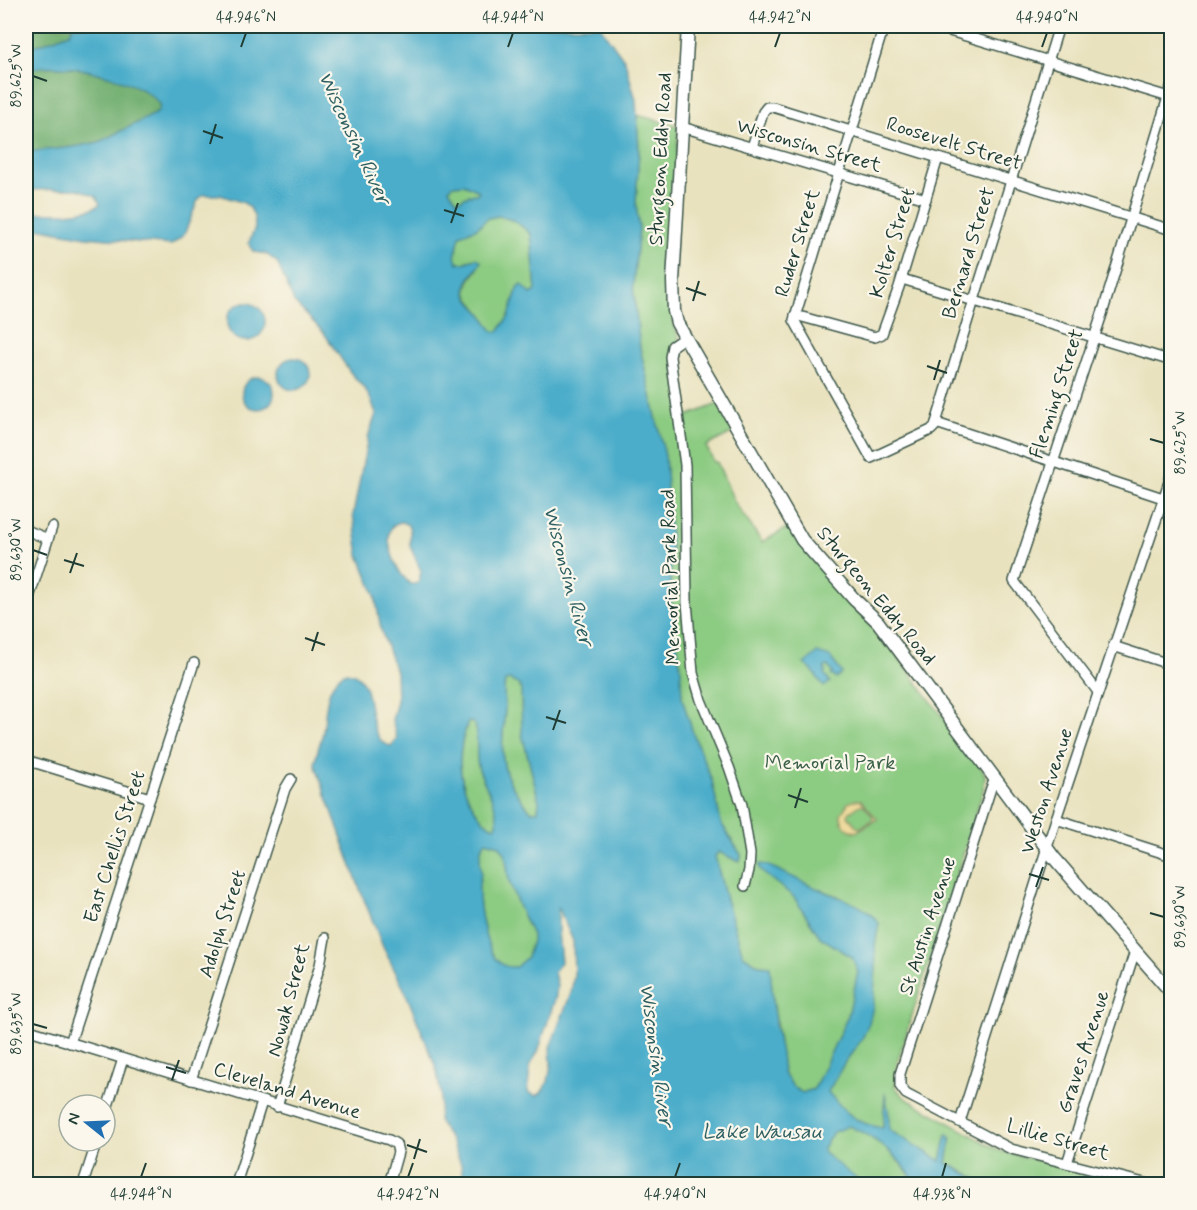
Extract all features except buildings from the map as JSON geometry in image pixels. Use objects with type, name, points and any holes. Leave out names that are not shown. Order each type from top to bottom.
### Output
[{"type":"street","name":"Sturgeon Eddy Road","points":[[688,26],[673,290],[675,316],[685,337],[808,548],[854,599],[878,621],[1047,849],[1172,993]]},
{"type":"street","name":"Ruder Street","points":[[884,26],[794,320],[871,458],[930,430],[936,423]]},
{"type":"street","points":[[933,26],[1170,98]]},
{"type":"street","name":"Bernard Street","points":[[936,423],[1059,26]]},
{"type":"street","name":"Fleming Street","points":[[1098,692],[1014,580],[1094,337],[1170,98],[1172,84]]},
{"type":"street","name":"Roosevelt Street","points":[[752,147],[764,112],[768,107],[1172,230]]},
{"type":"street","name":"Wisconsin Street","points":[[682,127],[926,199]]},
{"type":"street","name":"Kolter Street","points":[[795,315],[875,337],[884,331],[938,158]]},
{"type":"street","points":[[902,279],[1172,361]]},
{"type":"street","name":"Memorial Park Road","points":[[685,337],[672,346],[670,357],[685,465],[687,602],[691,660],[701,700],[742,805],[750,854],[745,886]]},
{"type":"street","points":[[936,423],[1163,498]]},
{"type":"street","name":"Weston Avenue","points":[[960,1122],[1056,819],[1172,473]]},
{"type":"street","points":[[26,608],[52,527]]},
{"type":"street","points":[[26,530],[48,539]]},
{"type":"street","points":[[1113,646],[1172,665]]},
{"type":"street","name":"East Chellis Street","points":[[70,1043],[194,663]]},
{"type":"street","points":[[26,760],[150,798]]},
{"type":"street","name":"St Austin Avenue","points":[[900,1086],[900,1074],[912,1035],[995,779]]},
{"type":"street","name":"Adolph Street","points":[[190,1080],[285,789],[291,780]]},
{"type":"street","points":[[1056,819],[1171,853]]},
{"type":"street","name":"Nowak Street","points":[[277,1107],[320,964],[325,938]]},
{"type":"street","name":"Graves Avenue","points":[[1067,1163],[1135,951]]},
{"type":"street","name":"Cleveland Avenue","points":[[26,1029],[389,1140],[396,1144],[398,1149],[389,1185]]},
{"type":"street","points":[[112,1093],[123,1059]]},
{"type":"street","name":"Lillie Street","points":[[900,1086],[906,1094],[1011,1149],[1148,1185]]},
{"type":"street","points":[[236,1185],[262,1102]]},
{"type":"street","points":[[83,1185],[93,1153]]},
{"type":"green space","points":[[30,26],[73,26],[70,33],[38,45],[26,46],[26,29]]},
{"type":"green space","points":[[34,67],[73,68],[101,74],[144,91],[160,106],[157,113],[99,142],[26,152],[26,71]]},
{"type":"green space","name":"Memorial Park","points":[[637,115],[678,126],[673,322],[682,347],[675,352],[675,368],[687,416],[718,404],[734,432],[706,446],[714,462],[717,462],[735,503],[762,542],[789,527],[869,618],[984,772],[983,791],[897,1063],[895,1087],[905,1098],[1000,1151],[1135,1184],[985,1184],[947,1163],[951,1138],[947,1135],[941,1161],[889,1130],[889,1115],[885,1097],[883,1128],[865,1124],[845,1111],[827,1092],[862,1039],[876,969],[875,946],[879,923],[838,896],[816,889],[767,865],[779,885],[794,897],[820,937],[852,957],[858,972],[848,1016],[814,1089],[802,1093],[794,1088],[783,1073],[769,966],[759,965],[743,955],[715,856],[719,852],[740,861],[741,855],[721,823],[712,781],[682,698],[681,671],[670,592],[671,551],[665,456],[640,348],[633,286],[639,228],[636,204],[639,149]]},
{"type":"green space","points":[[464,184],[479,191],[477,194],[457,201],[449,189],[453,185]]},
{"type":"green space","points":[[499,216],[515,221],[531,234],[536,291],[531,294],[518,287],[509,316],[498,332],[493,331],[467,293],[469,283],[478,269],[473,258],[464,263],[457,263],[455,257],[460,235],[477,228],[488,218]]},
{"type":"green space","points":[[510,679],[519,685],[521,690],[522,734],[539,801],[538,811],[531,811],[520,798],[512,786],[504,764],[504,688],[505,681]]},
{"type":"green space","points":[[468,722],[474,723],[478,766],[496,809],[497,824],[495,827],[483,820],[477,812],[465,790],[462,779],[460,757]]},
{"type":"green space","points":[[486,841],[499,845],[505,853],[509,881],[532,935],[527,957],[516,967],[503,965],[494,957],[483,927],[479,886],[481,852]]},
{"type":"green space","points":[[849,1126],[870,1137],[887,1150],[916,1184],[863,1184],[831,1160],[824,1153],[823,1148],[826,1141],[833,1132]]},
{"type":"sand","points":[[861,800],[877,819],[856,832],[849,829],[843,824],[841,818],[848,803]],"holes":[[[860,805],[864,805],[873,816],[872,820],[860,828],[848,816]]]},
{"type":"water","points":[[73,26],[600,26],[625,61],[636,100],[639,149],[636,204],[639,228],[633,286],[640,348],[665,456],[671,551],[670,592],[681,671],[682,698],[712,781],[721,823],[741,855],[740,861],[719,852],[715,856],[743,955],[759,965],[770,966],[775,1024],[783,1073],[794,1088],[802,1093],[814,1089],[848,1016],[858,972],[852,957],[820,937],[794,897],[762,872],[760,864],[858,905],[873,916],[879,923],[875,946],[873,1007],[869,1023],[862,1039],[845,1062],[828,1092],[851,1116],[865,1124],[883,1128],[885,1093],[889,1130],[941,1161],[947,1134],[951,1138],[947,1163],[985,1184],[916,1184],[903,1165],[887,1149],[869,1136],[849,1126],[833,1132],[823,1148],[824,1153],[863,1184],[463,1184],[461,1164],[450,1139],[438,1120],[441,1095],[436,1067],[361,892],[315,764],[330,690],[339,677],[346,672],[357,675],[363,683],[375,732],[381,741],[391,746],[397,739],[392,720],[397,701],[396,672],[381,630],[375,595],[359,555],[353,515],[368,437],[376,414],[372,402],[324,333],[294,302],[277,262],[266,254],[254,252],[250,247],[249,242],[255,228],[254,216],[244,203],[220,195],[203,195],[198,200],[184,235],[171,245],[86,237],[26,226],[26,213],[76,212],[94,208],[100,204],[96,196],[78,189],[26,190],[26,152],[99,142],[157,113],[160,106],[144,91],[101,74],[58,67],[39,67],[26,71],[26,46],[38,45],[70,33]],"holes":[[[464,184],[479,191],[477,194],[457,201],[449,189],[453,185]],[[499,216],[515,221],[531,234],[536,291],[531,294],[522,285],[518,287],[509,316],[498,332],[493,331],[469,299],[466,291],[468,281],[481,261],[477,258],[458,263],[455,257],[460,235],[477,228],[488,218]],[[402,522],[408,525],[410,546],[421,571],[419,582],[415,584],[410,584],[397,566],[389,543],[391,529],[395,524]],[[510,680],[519,685],[521,690],[522,734],[539,801],[538,811],[531,811],[520,798],[507,775],[503,753],[505,681]],[[468,722],[474,723],[478,766],[496,809],[497,824],[495,827],[483,820],[465,791],[460,769],[461,746]],[[486,841],[499,845],[505,853],[509,881],[532,935],[527,957],[516,967],[499,962],[486,938],[479,894],[482,848]],[[558,907],[573,941],[574,975],[571,993],[550,1047],[551,1065],[548,1082],[541,1093],[536,1096],[528,1092],[530,1065],[538,1052],[556,996],[557,986],[554,972],[561,962]]]},
{"type":"water","points":[[246,303],[260,308],[265,322],[260,336],[246,341],[232,336],[227,322],[232,308]]},
{"type":"water","points":[[294,358],[305,363],[310,374],[305,385],[294,390],[283,385],[278,374],[283,363]]},
{"type":"water","points":[[258,377],[269,382],[274,393],[269,404],[258,409],[247,404],[242,393],[247,382]]},
{"type":"water","points":[[817,653],[830,657],[842,673],[836,678],[831,675],[833,673],[828,666],[824,668],[826,671],[824,673],[830,682],[824,687],[812,670],[804,664]]},
{"type":"water label","name":"Wisconsin River","points":[[354,138]]},
{"type":"water label","name":"Wisconsin River","points":[[568,576]]},
{"type":"water label","name":"Wisconsin River","points":[[656,1055]]},
{"type":"water label","name":"Lake Wausau","points":[[762,1132]]}]
